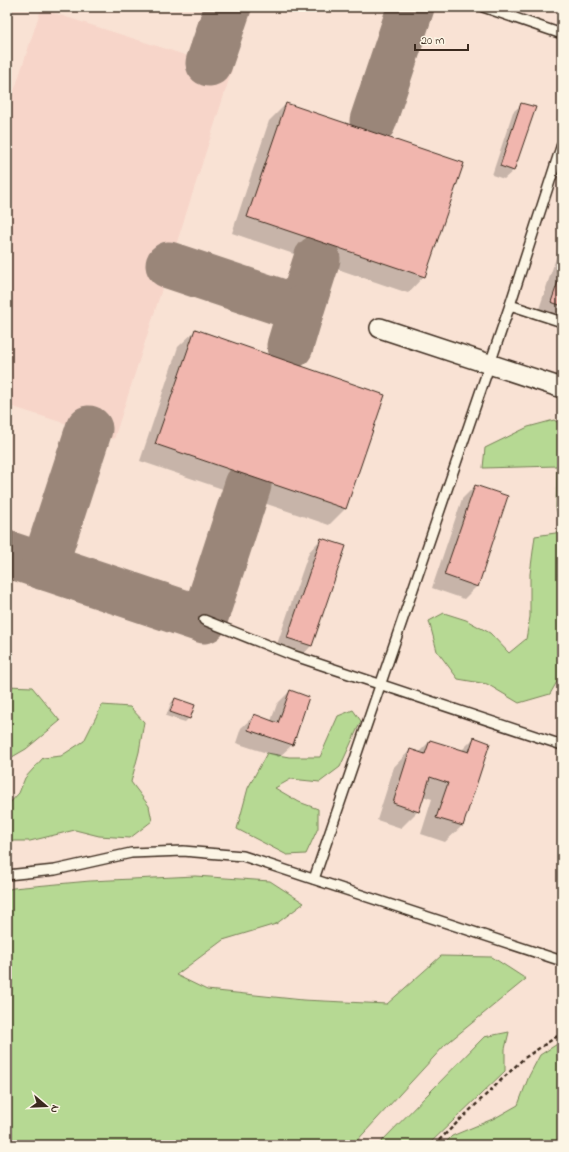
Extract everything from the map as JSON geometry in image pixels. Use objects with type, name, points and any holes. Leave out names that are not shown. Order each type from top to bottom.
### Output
[{"type":"street","points":[[380,328],[562,388]]},
{"type":"lane","points":[[483,7],[562,34]]},
{"type":"lane","points":[[314,879],[510,305],[562,144]]},
{"type":"lane","points":[[510,305],[562,322]]},
{"type":"lane","points":[[204,620],[292,655],[562,745]]},
{"type":"lane","points":[[7,876],[55,870],[131,853],[182,851],[243,856],[562,961]]},
{"type":"path","points":[[434,1145],[523,1059],[562,1033]]},
{"type":"shaded area","points":[[41,9],[232,70],[114,439],[7,405],[7,113]]},
{"type":"green space","points":[[554,420],[562,425],[562,527],[556,508],[557,466],[483,468],[485,448],[528,427]]},
{"type":"green space","points":[[562,532],[562,673],[550,694],[519,703],[487,684],[458,679],[437,651],[429,621],[444,613],[466,620],[490,633],[509,653],[526,639],[530,617],[530,574],[535,536]]},
{"type":"green space","points":[[7,686],[32,687],[60,721],[26,749],[7,760]]},
{"type":"green space","points":[[102,705],[130,707],[144,722],[139,752],[131,782],[149,806],[152,821],[130,838],[99,836],[75,830],[30,841],[7,841],[7,806],[19,793],[25,778],[43,758],[61,756],[84,741]]},
{"type":"green space","points":[[353,710],[361,721],[340,767],[320,782],[291,779],[275,788],[299,802],[318,809],[318,828],[306,854],[287,855],[237,829],[248,788],[267,753],[289,757],[320,757],[338,716]]},
{"type":"green space","points":[[195,876],[270,881],[304,903],[276,924],[223,940],[176,975],[207,990],[303,1000],[387,1004],[441,956],[492,957],[526,979],[445,1045],[353,1145],[7,1145],[7,890],[13,888],[90,881]]},
{"type":"green space","points":[[509,1032],[505,1049],[505,1071],[428,1145],[378,1145],[484,1037]]},
{"type":"green space","points":[[562,1041],[562,1145],[443,1145],[452,1136],[495,1118],[518,1105],[529,1076],[540,1055]]},
{"type":"building","points":[[286,103],[464,163],[425,277],[247,217]]},
{"type":"building","points":[[521,103],[536,107],[514,171],[500,166]]},
{"type":"building","points":[[562,270],[562,306],[551,302]]},
{"type":"building","points":[[195,329],[385,395],[346,509],[155,444]]},
{"type":"building","points":[[475,485],[508,496],[478,587],[444,575]]},
{"type":"building","points":[[321,538],[346,546],[312,646],[287,638]]},
{"type":"building","points":[[290,690],[309,697],[293,745],[248,730],[254,714],[278,723]]},
{"type":"building","points":[[175,698],[195,705],[190,719],[170,712]]},
{"type":"building","points":[[474,737],[490,743],[463,826],[436,818],[448,783],[430,777],[419,812],[393,803],[410,749],[425,754],[430,740],[469,752]]},
{"type":"taxiway","points":[[209,63],[228,7]]},
{"type":"taxiway","points":[[373,121],[411,7]]},
{"type":"taxiway","points":[[169,265],[301,309],[317,259]]},
{"type":"taxiway","points":[[290,346],[301,309]]},
{"type":"taxiway","points":[[44,567],[89,429]]},
{"type":"taxiway","points":[[7,554],[204,620],[248,485]]}]
